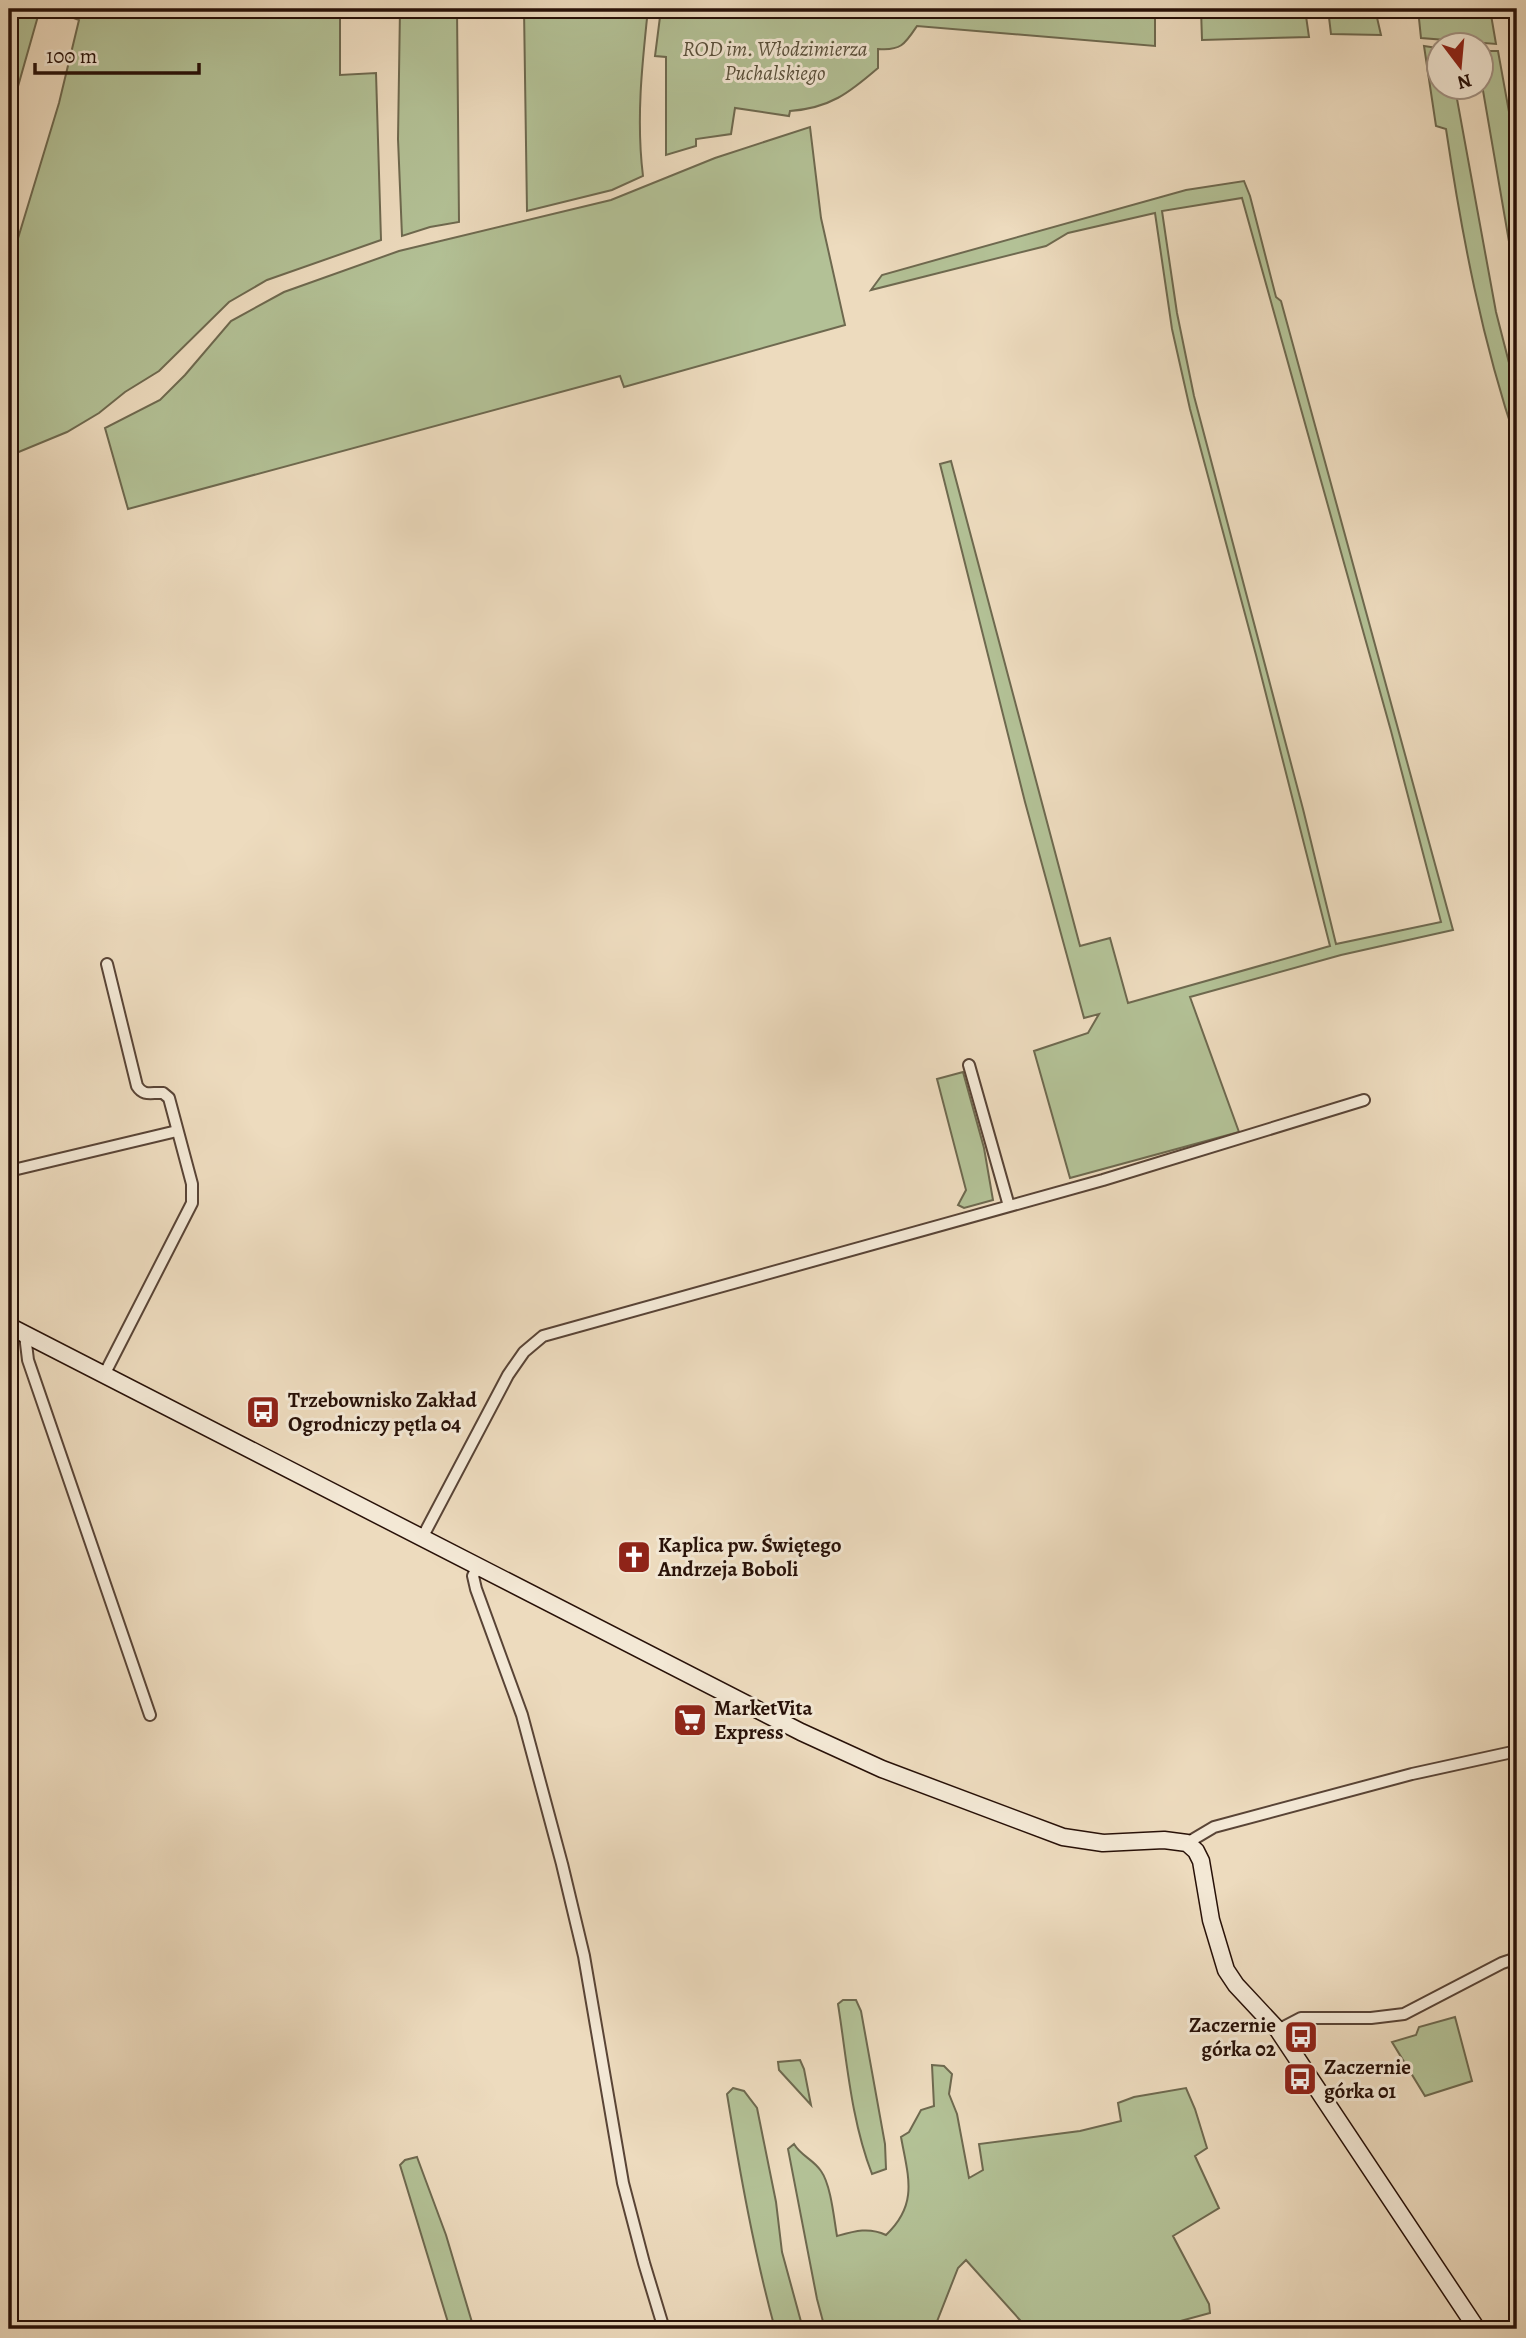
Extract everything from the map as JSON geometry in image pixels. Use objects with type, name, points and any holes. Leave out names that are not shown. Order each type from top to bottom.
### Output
[{"type":"street","points":[[104,1375],[192,1203],[192,1184],[169,1098],[163,1093],[141,1092],[137,1086],[107,964]]},
{"type":"street","points":[[969,1065],[1009,1206]]},
{"type":"street","points":[[422,1538],[508,1376],[524,1352],[543,1336],[1102,1180],[1364,1100]]},
{"type":"street","points":[[9,1171],[177,1131]]},
{"type":"street","points":[[9,1326],[800,1732],[882,1769],[1063,1837],[1103,1843],[1164,1840],[1187,1843],[1201,1861],[1211,1920],[1226,1970],[1236,1986],[1278,2030],[1477,2329]]},
{"type":"street","points":[[25,1335],[29,1360],[150,1715]]},
{"type":"street","points":[[478,1566],[474,1580],[522,1715],[575,1916],[624,2183],[664,2329]]},
{"type":"street","points":[[1187,1843],[1214,1827],[1412,1774],[1517,1751]]},
{"type":"street","points":[[1278,2030],[1301,2018],[1370,2018],[1404,2014],[1502,1963],[1517,1958]]},
{"type":"green space","points":[[9,9],[40,9],[9,118]]},
{"type":"green space","points":[[50,9],[340,9],[340,75],[376,73],[381,240],[267,280],[229,302],[159,371],[125,392],[99,413],[67,432],[9,456],[9,268],[59,103],[79,20]]},
{"type":"green space","points":[[400,9],[457,9],[459,222],[402,236],[398,139]]},
{"type":"green space","points":[[524,9],[648,9],[640,113],[643,176],[612,190],[527,211]]},
{"type":"green space","name":"ROD im. Włodzimierza Puchalskiego","points":[[661,9],[1155,9],[1155,46],[917,26],[902,45],[892,49],[878,49],[878,68],[838,98],[817,107],[790,111],[789,116],[735,108],[731,134],[696,139],[696,146],[666,155],[666,57],[655,56]]},
{"type":"green space","points":[[1201,9],[1305,9],[1309,37],[1202,40]]},
{"type":"green space","points":[[1328,9],[1375,9],[1381,35],[1331,34]]},
{"type":"green space","points":[[1418,9],[1490,9],[1494,32],[1424,32],[1424,38],[1421,38]]},
{"type":"green space","points":[[1494,51],[1498,51],[1517,156],[1517,288],[1485,102],[1494,102]]},
{"type":"green space","points":[[1432,102],[1458,102],[1496,312],[1517,394],[1517,444],[1493,366],[1474,288],[1446,129],[1436,126]]},
{"type":"green space","points":[[810,127],[821,218],[845,325],[624,387],[620,376],[128,509],[105,428],[160,400],[231,321],[284,292],[399,251],[611,200],[715,158]]},
{"type":"green space","points":[[1244,181],[1250,196],[1453,930],[1341,955],[1190,997],[1239,1132],[1070,1178],[1034,1051],[1088,1033],[1099,1014],[1084,1018],[1025,802],[940,464],[951,461],[1080,946],[1110,938],[1128,1003],[1330,946],[1190,409],[1172,329],[1155,213],[1068,233],[1046,246],[871,290],[882,275],[1186,190]],"holes":[[[1242,198],[1391,731],[1441,922],[1336,944],[1194,396],[1177,313],[1162,211]]]},
{"type":"green space","points":[[963,1072],[984,1148],[993,1200],[964,1208],[958,1205],[966,1190],[937,1079]]},
{"type":"green space","points":[[843,2000],[856,2000],[861,2011],[885,2144],[886,2169],[872,2174],[859,2133],[850,2090],[838,2004]]},
{"type":"green space","points":[[1455,2017],[1472,2081],[1425,2096],[1392,2042],[1416,2035],[1419,2027]]},
{"type":"green space","points":[[800,2060],[811,2105],[779,2070],[778,2062]]},
{"type":"green space","points":[[932,2065],[944,2066],[952,2074],[949,2094],[957,2114],[969,2178],[983,2170],[979,2144],[1080,2131],[1121,2121],[1118,2103],[1134,2097],[1186,2088],[1207,2148],[1195,2156],[1219,2208],[1173,2236],[1209,2304],[1210,2313],[1151,2329],[1028,2329],[966,2260],[958,2268],[934,2329],[825,2329],[788,2149],[794,2144],[821,2171],[830,2193],[837,2236],[868,2230],[886,2235],[903,2212],[909,2189],[901,2137],[909,2132],[921,2110],[934,2106]]},
{"type":"green space","points":[[733,2088],[744,2091],[757,2108],[776,2202],[782,2252],[803,2329],[775,2329],[754,2242],[737,2153],[727,2094]]},
{"type":"green space","points":[[417,2157],[446,2235],[474,2329],[450,2329],[400,2165],[405,2160]]},
{"type":"place","name":"Trzebownisko Zakład Ogrodniczy pętla 04","points":[[263,1412]]},
{"type":"place","name":"Kaplica pw. Świętego Andrzeja Boboli","points":[[634,1557]]},
{"type":"place","name":"MarketVita Express","points":[[690,1720]]},
{"type":"place","name":"Zaczernie górka 02","points":[[1301,2037]]},
{"type":"place","name":"Zaczernie górka 01","points":[[1300,2079]]}]
